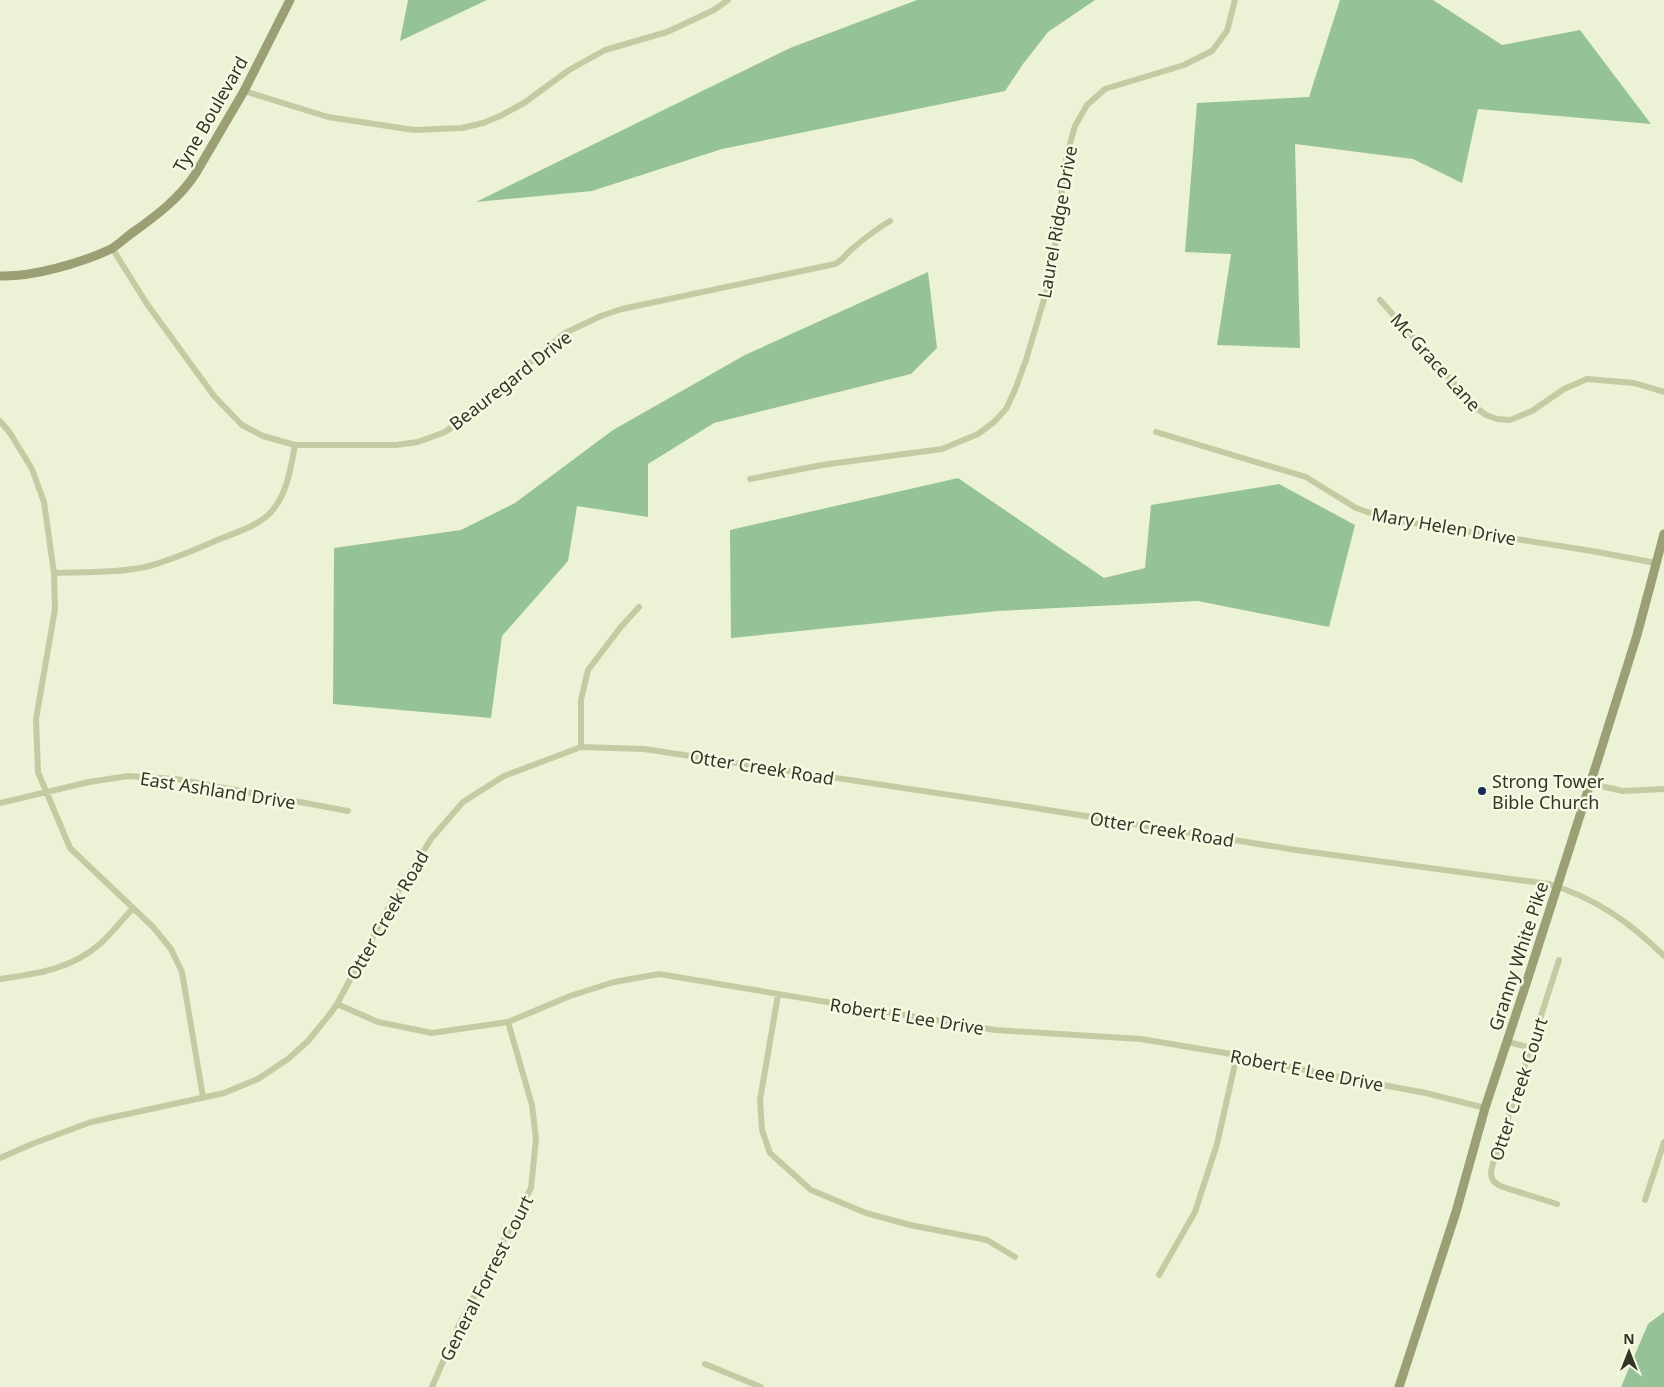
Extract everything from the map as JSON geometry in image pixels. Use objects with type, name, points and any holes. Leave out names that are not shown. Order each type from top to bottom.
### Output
[{"type":"main road","name":"Tyne Boulevard","points":[[0,276],[15,276],[66,265],[112,248],[158,215],[189,184],[244,91],[290,0]]},
{"type":"main road","name":"Granny White Pike","points":[[1399,1387],[1456,1212],[1485,1108],[1508,1042],[1630,656],[1664,534]]},
{"type":"street","points":[[244,91],[328,117],[414,130],[462,128],[484,123],[524,103],[569,70],[605,50],[667,32],[714,10],[728,0]]},
{"type":"street","name":"Laurel Ridge Drive","points":[[750,479],[822,465],[942,449],[978,434],[994,422],[1006,409],[1015,390],[1051,276],[1066,158],[1075,126],[1087,105],[1105,90],[1184,65],[1212,51],[1227,31],[1235,0]]},
{"type":"street","name":"Beauregard Drive","points":[[112,248],[146,304],[214,396],[242,424],[263,436],[295,445],[396,445],[418,442],[444,432],[466,417],[566,333],[601,316],[622,309],[835,264],[843,260],[869,234],[890,221]]},
{"type":"street","name":"Mc Grace Lane","points":[[1380,300],[1475,407],[1486,415],[1498,419],[1510,420],[1532,411],[1564,389],[1587,379],[1634,383],[1664,392]]},
{"type":"street","points":[[0,421],[32,469],[44,502],[54,573],[54,609],[36,719],[38,772],[70,848],[153,927],[171,949],[182,972],[203,1097]]},
{"type":"street","name":"Mary Helen Drive","points":[[1156,432],[1306,477],[1356,508],[1388,519],[1601,553],[1656,564]]},
{"type":"street","points":[[54,573],[113,571],[144,567],[172,559],[250,527],[271,512],[282,494],[290,470],[295,445]]},
{"type":"street","points":[[581,746],[581,700],[588,670],[620,628],[640,607]]},
{"type":"street","name":"Otter Creek Road","points":[[0,1158],[91,1122],[224,1093],[258,1079],[288,1059],[308,1041],[337,1004],[391,903],[426,846],[463,802],[504,776],[581,746],[651,750],[1023,806],[1296,850],[1557,886],[1577,893],[1602,906],[1638,932],[1664,956]]},
{"type":"street","name":"East Ashland Drive","points":[[0,802],[89,782],[128,776],[176,779],[348,811]]},
{"type":"street","points":[[1590,784],[1623,791],[1664,788]]},
{"type":"street","points":[[0,979],[35,975],[74,962],[101,943],[133,908]]},
{"type":"street","name":"Otter Creek Court","points":[[1557,1204],[1503,1187],[1495,1183],[1491,1176],[1492,1167],[1560,960]]},
{"type":"street","name":"Robert E Lee Drive","points":[[337,1004],[378,1022],[432,1033],[508,1022],[570,996],[614,982],[660,974],[995,1030],[1141,1039],[1436,1095],[1485,1108]]},
{"type":"street","points":[[778,995],[760,1100],[762,1130],[770,1153],[811,1190],[866,1213],[910,1225],[987,1240],[1015,1257]]},
{"type":"street","name":"General Forrest Court","points":[[432,1387],[458,1327],[532,1188],[536,1139],[532,1105],[508,1022]]},
{"type":"street","points":[[1508,1042],[1532,1048]]},
{"type":"street","points":[[1159,1275],[1195,1212],[1217,1144],[1237,1056]]},
{"type":"street","points":[[1645,1200],[1664,1142]]},
{"type":"street","points":[[705,1364],[761,1387]]},
{"type":"green space","points":[[408,0],[487,0],[400,41]]},
{"type":"green space","points":[[917,0],[1095,0],[1048,32],[1005,91],[722,149],[592,191],[476,202],[790,48]]},
{"type":"green space","points":[[1340,0],[1433,0],[1502,45],[1580,30],[1651,124],[1478,109],[1462,183],[1413,159],[1295,144],[1300,348],[1217,345],[1231,254],[1185,252],[1197,103],[1309,97]]},
{"type":"green space","points":[[928,272],[937,348],[911,374],[714,423],[648,464],[648,517],[577,506],[568,561],[502,636],[491,718],[333,704],[334,548],[461,530],[515,503],[613,430],[745,355]]},
{"type":"green space","points":[[958,478],[1104,578],[1145,568],[1151,505],[1279,484],[1355,525],[1329,627],[1198,601],[997,611],[731,638],[730,530]]},
{"type":"green space","points":[[1664,1312],[1664,1387],[1621,1387],[1648,1324]]},
{"type":"place","name":"Strong Tower Bible Church","points":[[1482,791]]}]
